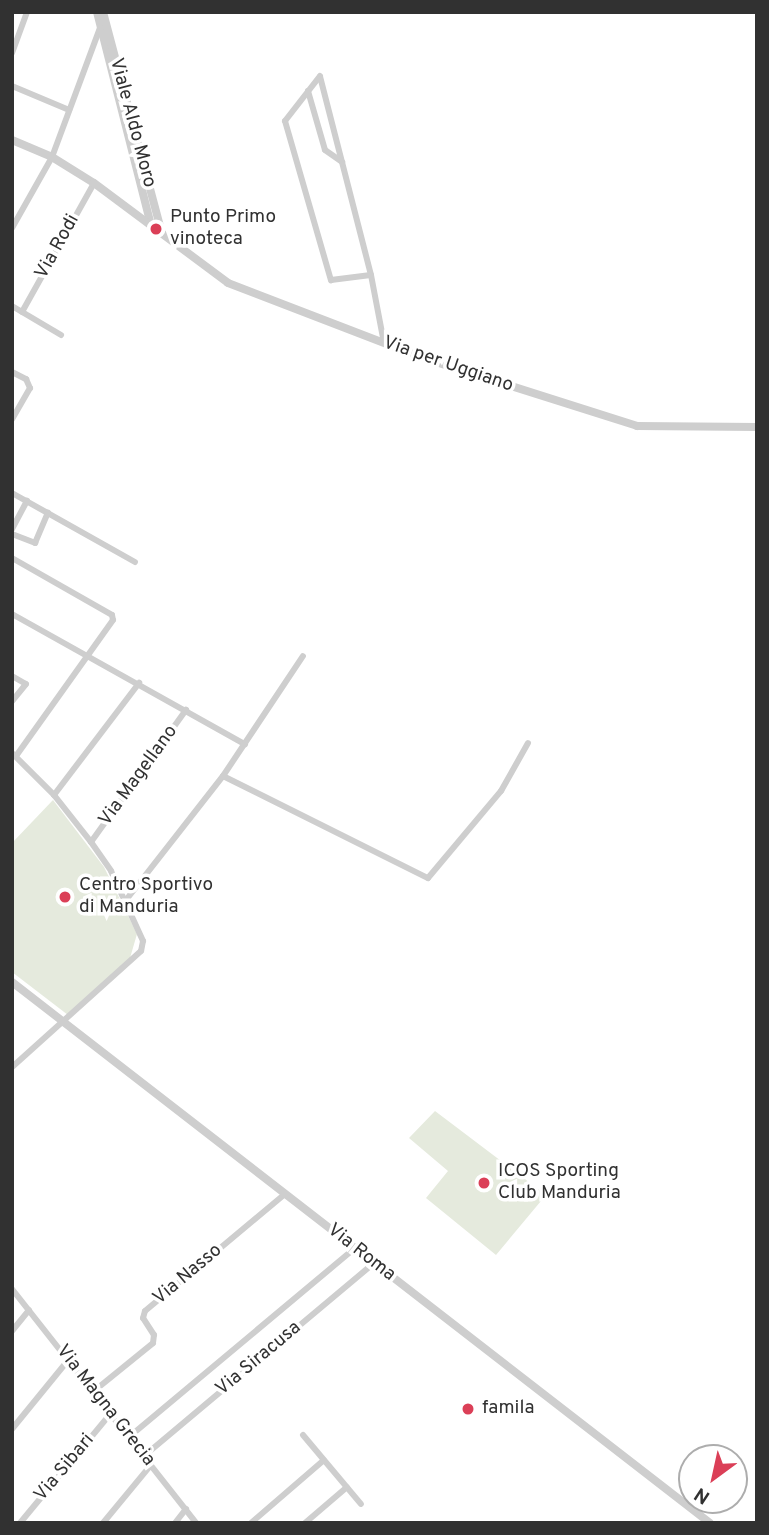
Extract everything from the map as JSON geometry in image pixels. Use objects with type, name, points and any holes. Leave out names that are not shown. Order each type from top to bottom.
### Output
[{"type":"street","points":[[13,49],[27,12]]},
{"type":"street","name":"Viale Aldo Moro","points":[[97,12],[151,225]]},
{"type":"street","name":"Viale Aldo Moro","points":[[103,12],[162,233]]},
{"type":"street","points":[[12,228],[51,157],[101,27]]},
{"type":"street","points":[[371,275],[331,280],[285,121],[320,76],[371,275],[384,343]]},
{"type":"street","points":[[12,86],[69,110]]},
{"type":"street","points":[[308,92],[325,150],[342,162]]},
{"type":"street","points":[[12,140],[51,157],[94,183],[151,225]]},
{"type":"street","name":"Via Rodi","points":[[22,312],[94,183]]},
{"type":"street","name":"Via per Uggiano","points":[[151,225],[228,284],[384,343],[637,426],[757,426]]},
{"type":"street","points":[[12,306],[61,335]]},
{"type":"street","points":[[12,372],[26,379],[30,388],[12,419]]},
{"type":"street","points":[[12,493],[135,562]]},
{"type":"street","points":[[27,501],[12,531],[35,543],[48,513]]},
{"type":"street","points":[[12,558],[112,615],[112,623],[14,754],[54,795],[91,842],[140,928],[141,951],[12,1067]]},
{"type":"street","points":[[12,614],[246,744]]},
{"type":"street","points":[[126,900],[223,776],[303,656]]},
{"type":"street","points":[[12,676],[26,684],[12,701]]},
{"type":"street","points":[[54,795],[139,683]]},
{"type":"street","name":"Via Magellano","points":[[91,842],[186,710]]},
{"type":"street","points":[[223,776],[428,878],[501,791],[528,743]]},
{"type":"street","name":"Via Roma","points":[[12,982],[710,1523]]},
{"type":"street","name":"Via Nasso","points":[[94,1391],[153,1343],[154,1335],[142,1314],[285,1194]]},
{"type":"street","points":[[129,1437],[355,1248]]},
{"type":"street","name":"Via Siracusa","points":[[144,1456],[374,1263]]},
{"type":"street","name":"Via Magna Grecia","points":[[12,1289],[196,1523]]},
{"type":"street","points":[[12,1331],[29,1310]]},
{"type":"street","points":[[12,1429],[69,1359]]},
{"type":"street","name":"Via Sibari","points":[[20,1523],[111,1413]]},
{"type":"street","points":[[303,1435],[361,1504]]},
{"type":"street","points":[[251,1523],[324,1460]]},
{"type":"street","points":[[103,1523],[151,1465]]},
{"type":"street","points":[[305,1523],[347,1488]]},
{"type":"street","points":[[175,1523],[186,1509]]},
{"type":"shaded area","name":"Centro Sportivo di Manduria","points":[[53,800],[104,867],[137,934],[130,958],[68,1015],[12,972],[12,843]]},
{"type":"shaded area","name":"ICOS Sporting Club Manduria","points":[[435,1111],[546,1195],[496,1255],[426,1198],[448,1171],[409,1138]]},
{"type":"place","name":"Punto Primo vinoteca","points":[[156,229]]},
{"type":"place","name":"Centro Sportivo di Manduria","points":[[65,897]]},
{"type":"place","name":"ICOS Sporting Club Manduria","points":[[484,1183]]},
{"type":"place","name":"famila","points":[[468,1409]]}]
